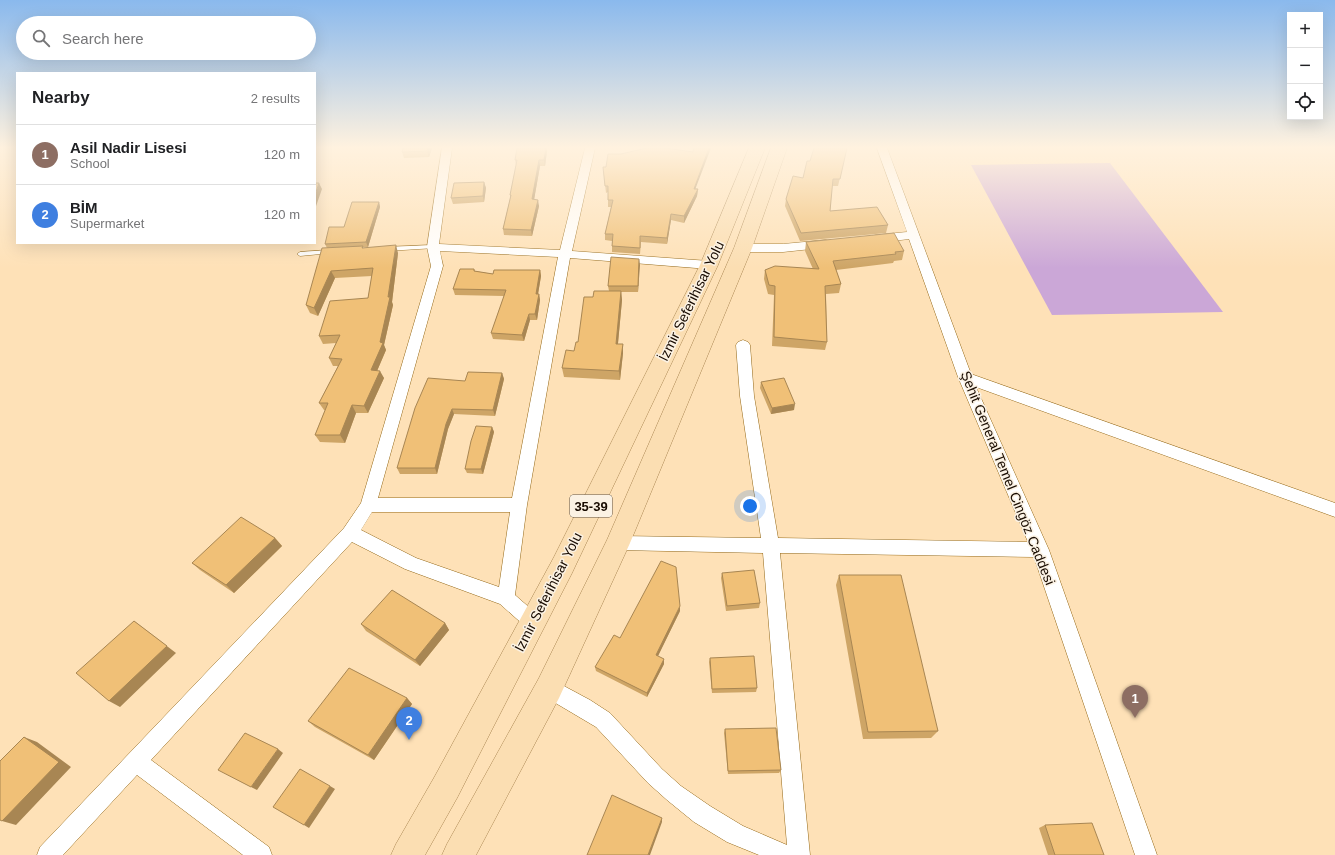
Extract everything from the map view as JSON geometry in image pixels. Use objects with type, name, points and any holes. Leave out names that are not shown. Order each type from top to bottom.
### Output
[{"type":"main road","name":"İzmir Seferihisar Yolu","points":[[407,855],[446,787],[563,565],[709,265],[741,188]]},
{"type":"main road","name":"İzmir Seferihisar Yolu","points":[[458,855],[549,688],[618,543],[743,248],[765,188]]},
{"type":"street","points":[[48,855],[350,533],[368,505],[437,266],[433,247],[441,188]]},
{"type":"street","points":[[506,598],[519,505],[565,254],[581,188]]},
{"type":"street","name":"Şehit General Temel Cingöz Caddesi","points":[[896,188],[965,377],[1040,550],[1146,855]]},
{"type":"street","points":[[867,240],[913,235]]},
{"type":"street","points":[[743,248],[782,248],[836,243]]},
{"type":"street","points":[[433,247],[565,254],[709,265]]},
{"type":"street","points":[[743,345],[747,396],[771,546],[799,855]]},
{"type":"street","points":[[965,377],[1335,510]]},
{"type":"street","points":[[368,505],[519,505]]},
{"type":"street","points":[[350,533],[411,564],[506,598],[533,622]]},
{"type":"street","points":[[618,543],[1040,550]]},
{"type":"street","points":[[549,688],[603,720],[655,776],[674,793],[702,814],[735,834],[785,855]]},
{"type":"street","points":[[136,761],[261,855]]},
{"type":"lane","points":[[378,250],[433,247]]},
{"type":"lane","points":[[300,254],[339,252]]},
{"type":"shaded area","points":[[983,188],[1129,188],[1223,312],[1052,315]]},
{"type":"building","points":[[453,188],[484,188],[483,196],[451,198]]},
{"type":"building","points":[[511,188],[534,188],[532,199],[538,200],[531,230],[503,229]]},
{"type":"building","points":[[608,188],[698,189],[684,216],[671,214],[667,238],[640,236],[640,248],[612,246],[613,234],[605,234],[613,200],[608,200]]},
{"type":"building","points":[[789,188],[832,188],[830,211],[877,207],[888,225],[801,233],[786,199]]},
{"type":"building","points":[[352,202],[379,202],[366,242],[325,244],[329,227],[344,227]]},
{"type":"building","points":[[894,233],[904,251],[895,252],[896,254],[833,261],[841,284],[825,286],[827,342],[774,337],[775,286],[769,285],[765,270],[775,266],[819,269],[806,242]]},
{"type":"building","points":[[396,245],[388,297],[390,297],[380,342],[383,343],[371,370],[380,371],[364,406],[352,405],[340,435],[315,435],[328,403],[319,403],[342,359],[329,358],[340,335],[319,336],[330,301],[368,298],[373,268],[331,271],[314,308],[306,305],[322,248],[363,246],[362,248]]},
{"type":"building","points":[[611,257],[639,259],[638,286],[608,286]]},
{"type":"building","points":[[460,269],[474,269],[474,271],[493,274],[494,270],[540,270],[536,294],[539,294],[535,314],[529,314],[522,335],[491,333],[506,290],[453,289]]},
{"type":"building","points":[[594,291],[621,291],[616,344],[623,344],[619,371],[562,368],[566,350],[574,351],[576,342],[578,342],[584,297],[593,297]]},
{"type":"building","points":[[468,372],[502,373],[493,410],[452,409],[446,424],[435,468],[397,468],[415,408],[428,378],[465,381]]},
{"type":"building","points":[[784,378],[795,404],[772,408],[761,382]]},
{"type":"building","points":[[476,426],[492,427],[481,469],[465,469],[471,441]]},
{"type":"building","points":[[241,517],[275,538],[226,585],[192,563]]},
{"type":"building","points":[[661,561],[676,567],[680,606],[656,655],[664,659],[647,693],[595,667],[614,635],[620,638]]},
{"type":"building","points":[[754,570],[760,603],[727,606],[722,573]]},
{"type":"building","points":[[839,575],[901,575],[938,731],[868,732]]},
{"type":"building","points":[[392,590],[445,623],[415,660],[361,624]]},
{"type":"building","points":[[134,621],[167,646],[109,701],[76,673]]},
{"type":"building","points":[[754,656],[757,688],[712,689],[710,658]]},
{"type":"building","points":[[349,668],[407,698],[368,755],[308,721]]},
{"type":"building","points":[[776,728],[781,770],[728,771],[725,729]]},
{"type":"building","points":[[245,733],[278,749],[251,787],[218,770]]},
{"type":"building","points":[[24,737],[59,762],[2,821],[0,820],[0,761]]},
{"type":"building","points":[[300,769],[330,786],[304,825],[273,807]]},
{"type":"building","points":[[612,795],[662,818],[648,855],[587,855]]},
{"type":"building","points":[[1092,823],[1104,855],[1055,855],[1045,825]]},
{"type":"place","name":"Asil Nadir Lisesi","points":[[1135,718]]},
{"type":"place","name":"BİM","points":[[409,740]]}]
